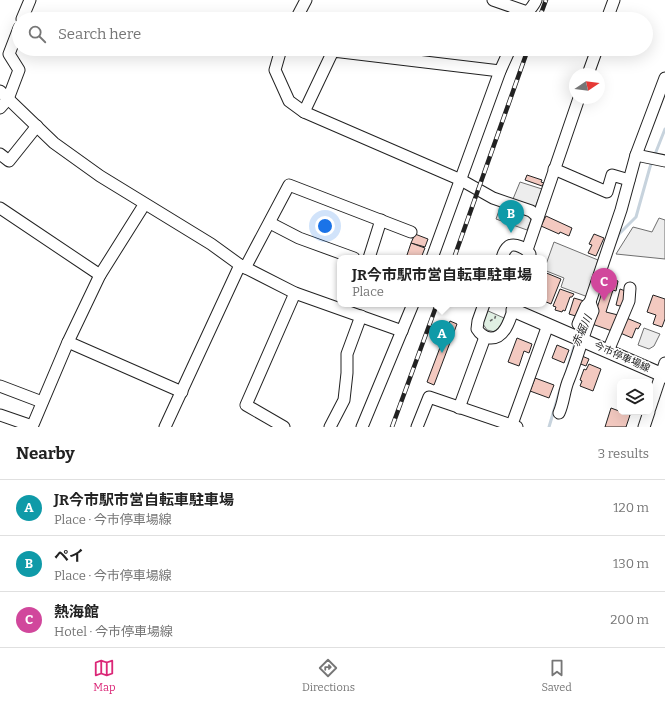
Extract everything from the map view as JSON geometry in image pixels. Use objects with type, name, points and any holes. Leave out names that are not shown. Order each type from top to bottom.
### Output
[{"type":"main road","name":"今市停車場線","points":[[514,307],[548,325],[578,335],[608,351],[664,371]]},
{"type":"street","points":[[25,12],[30,0]]},
{"type":"street","points":[[300,12],[306,0]]},
{"type":"street","points":[[493,0],[517,12]]},
{"type":"street","points":[[530,12],[533,9],[536,0]]},
{"type":"street","points":[[610,12],[614,0]]},
{"type":"street","points":[[0,108],[4,95],[19,70],[9,54],[12,46]]},
{"type":"street","points":[[279,56],[275,70],[289,101],[304,112],[461,180],[493,198],[531,211],[538,217]]},
{"type":"street","points":[[304,112],[331,56]]},
{"type":"street","points":[[375,56],[500,71]]},
{"type":"street","points":[[433,255],[507,56]]},
{"type":"street","points":[[590,68],[594,56]]},
{"type":"street","points":[[578,335],[591,305],[619,217],[636,154],[665,78]]},
{"type":"street","points":[[4,95],[66,151],[144,205],[211,244],[242,267],[295,294],[337,305]]},
{"type":"street","points":[[504,255],[508,246],[513,245],[528,254],[538,217],[578,104]]},
{"type":"street","points":[[0,154],[9,161],[37,126]]},
{"type":"street","points":[[636,154],[665,161]]},
{"type":"street","points":[[554,169],[607,192],[612,175],[628,180]]},
{"type":"street","points":[[165,427],[242,267],[270,223],[289,185],[411,232]]},
{"type":"street","points":[[0,415],[32,427],[68,342],[100,275],[144,205]]},
{"type":"street","points":[[0,208],[100,275]]},
{"type":"street","points":[[370,255],[381,220]]},
{"type":"street","points":[[270,223],[299,238],[346,255]]},
{"type":"street","points":[[608,351],[629,301],[630,288]]},
{"type":"street","points":[[284,427],[246,404],[295,294]]},
{"type":"street","points":[[559,413],[568,380],[573,372],[578,335],[586,306],[591,305]]},
{"type":"street","points":[[362,427],[413,307]]},
{"type":"street","points":[[489,311],[476,326],[479,333],[485,337],[491,338],[502,334],[514,307]]},
{"type":"street","points":[[350,308],[361,316],[402,331]]},
{"type":"street","points":[[330,427],[344,400],[347,373],[347,354],[361,316]]},
{"type":"street","points":[[417,427],[429,397],[513,426],[548,325]]},
{"type":"street","points":[[459,408],[485,337]]},
{"type":"street","points":[[68,342],[182,392]]},
{"type":"street","points":[[653,400],[664,371]]},
{"type":"street","points":[[0,386],[42,402]]},
{"type":"street","points":[[644,427],[648,415]]},
{"type":"green space","points":[[486,310],[504,318],[501,327],[495,332],[487,330],[483,324]]},
{"type":"shaded area","points":[[520,182],[542,189],[535,208],[513,199]]},
{"type":"shaded area","points":[[501,205],[527,212],[531,220],[527,230],[496,219]]},
{"type":"shaded area","points":[[659,218],[665,220],[665,259],[616,254],[633,227],[652,232]]},
{"type":"shaded area","points":[[554,242],[598,260],[588,297],[561,287],[564,278],[547,271],[547,262]]},
{"type":"shaded area","points":[[644,328],[660,334],[654,346],[649,349],[638,345]]},
{"type":"building","points":[[527,175],[542,180],[541,182],[544,183],[542,186],[525,180]]},
{"type":"building","points":[[546,216],[572,228],[569,236],[560,232],[559,234],[541,226]]},
{"type":"building","points":[[415,234],[428,239],[425,247],[411,243]]},
{"type":"building","points":[[594,234],[604,238],[596,256],[588,253],[592,245],[589,244]]},
{"type":"building","points":[[411,243],[425,248],[422,255],[407,255]]},
{"type":"building","points":[[547,273],[561,279],[551,304],[547,302]]},
{"type":"building","points":[[615,280],[618,281],[616,291],[613,290],[606,312],[618,315],[612,331],[592,324],[605,283],[613,285]]},
{"type":"building","points":[[560,289],[574,294],[570,297],[565,311],[563,310],[562,312],[555,310],[556,307],[553,306]]},
{"type":"building","points":[[620,289],[628,292],[624,307],[616,305]]},
{"type":"building","points":[[653,295],[665,299],[665,319],[662,327],[653,324],[656,315],[647,312]]},
{"type":"building","points":[[574,298],[584,301],[579,317],[569,314]]},
{"type":"building","points":[[624,317],[641,324],[638,329],[636,328],[632,338],[618,332]]},
{"type":"building","points":[[450,321],[457,324],[434,385],[427,382]]},
{"type":"building","points":[[517,338],[532,344],[529,353],[524,351],[519,366],[508,362]]},
{"type":"building","points":[[557,345],[569,350],[564,363],[552,358]]},
{"type":"building","points":[[582,356],[589,359],[586,366],[578,363]]},
{"type":"building","points":[[589,364],[601,369],[593,391],[580,386],[582,381],[580,380],[584,369],[586,370]]},
{"type":"building","points":[[535,378],[554,385],[549,398],[530,391]]},
{"type":"building","points":[[611,408],[617,410],[617,415],[630,415],[626,427],[605,427]]},
{"type":"waterway","name":"赤堀川","points":[[615,243],[619,234],[636,217],[650,167],[665,129]]},
{"type":"waterway","name":"赤堀川","points":[[566,373],[576,340]]},
{"type":"waterway","name":"赤堀川","points":[[549,427],[560,390]]},
{"type":"railway","points":[[542,12],[546,0]]},
{"type":"railway","points":[[455,255],[526,56]]},
{"type":"railway","points":[[392,427],[436,307]]},
{"type":"place","name":"ペイ","points":[[511,233]]},
{"type":"place","name":"熱海館","points":[[604,301]]},
{"type":"place","name":"JR今市駅市営自転車駐車場","points":[[442,353]]}]
